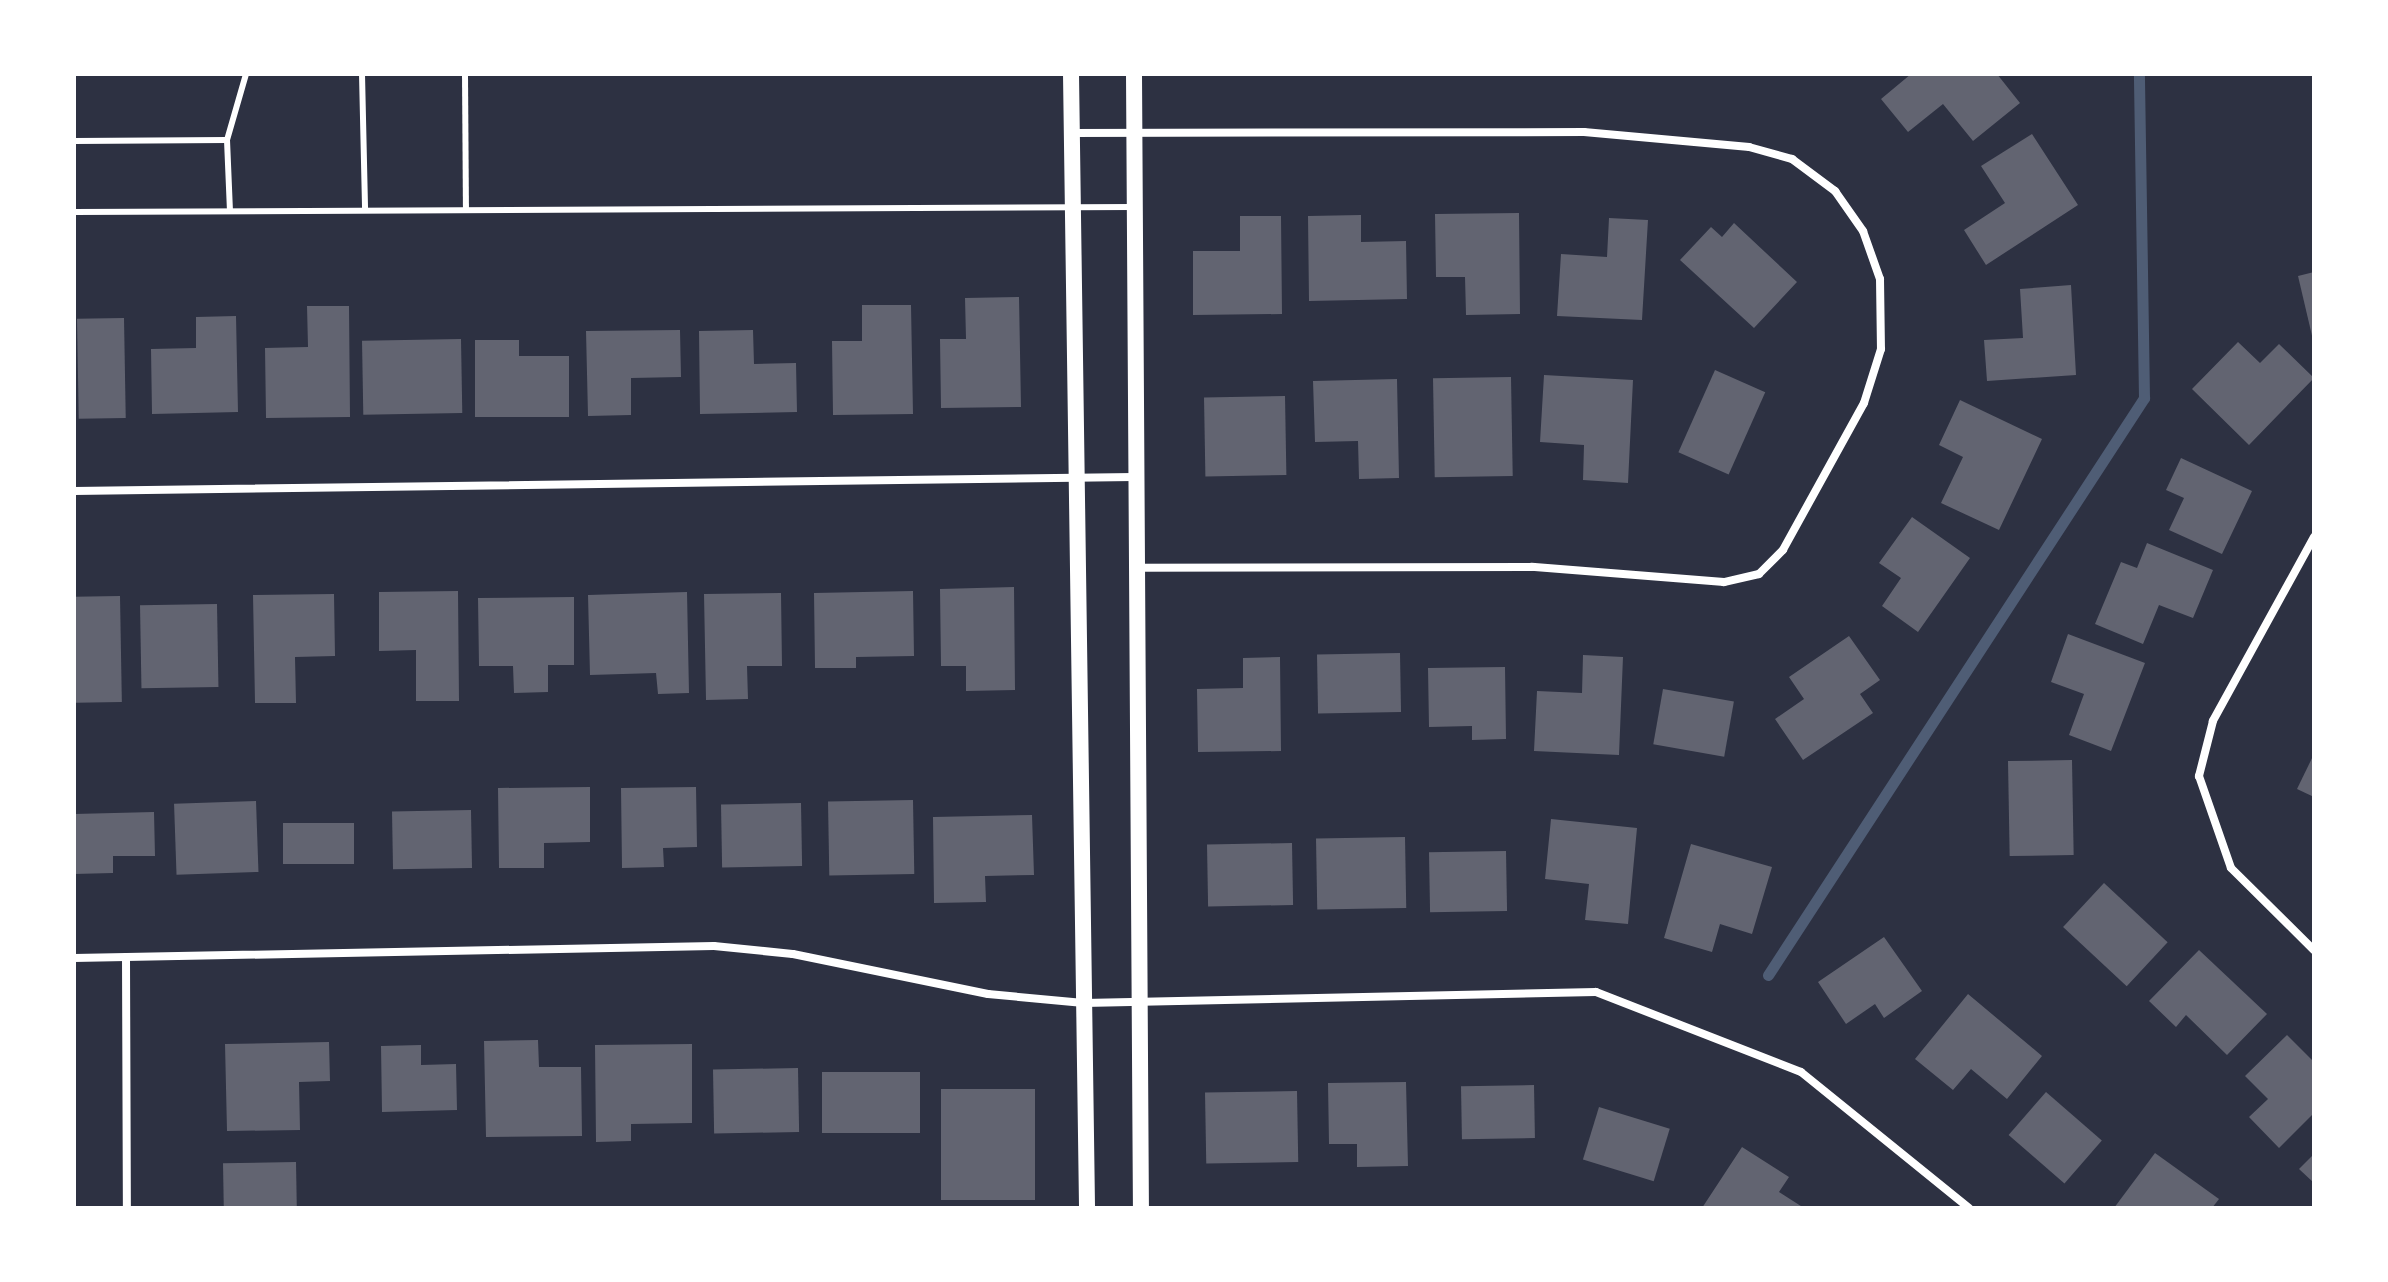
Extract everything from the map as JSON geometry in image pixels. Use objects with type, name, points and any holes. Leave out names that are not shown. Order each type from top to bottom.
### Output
[{"type":"main road","points":[[1071,74],[1087,1208]]},
{"type":"main road","points":[[1134,74],[1137,207],[1133,568],[1141,1208]]},
{"type":"street","points":[[1071,133],[1584,132],[1772,151],[1808,168],[1845,203],[1871,247],[1882,295],[1881,349],[1861,410],[1783,550],[1749,577],[1713,582],[1545,567],[1133,568]]},
{"type":"street","points":[[74,491],[1134,477]]},
{"type":"street","points":[[2314,537],[2213,721],[2199,776],[2231,868],[2314,950]]},
{"type":"street","points":[[74,958],[714,946],[793,954],[988,994],[1084,1003],[1596,992],[1801,1072],[1969,1208]]},
{"type":"street","points":[[126,957],[127,1208]]},
{"type":"lane","points":[[230,211],[227,140],[246,74]]},
{"type":"lane","points":[[362,74],[365,210]]},
{"type":"lane","points":[[465,74],[466,210]]},
{"type":"lane","points":[[74,141],[227,140]]},
{"type":"lane","points":[[74,212],[1137,207]]},
{"type":"building","points":[[1911,74],[1997,74],[2020,103],[1973,141],[1943,104],[1908,132],[1881,99]]},
{"type":"building","points":[[2032,134],[2078,205],[1986,265],[1964,230],[2005,203],[1981,166]]},
{"type":"building","points":[[1519,213],[1520,314],[1466,315],[1465,277],[1436,277],[1435,214]]},
{"type":"building","points":[[1361,215],[1361,242],[1406,241],[1407,299],[1309,301],[1308,216]]},
{"type":"building","points":[[1240,216],[1281,216],[1282,314],[1193,315],[1193,251],[1240,251]]},
{"type":"building","points":[[1609,218],[1648,220],[1642,320],[1557,316],[1561,254],[1607,257]]},
{"type":"building","points":[[1734,223],[1797,282],[1754,328],[1680,260],[1711,227],[1722,237]]},
{"type":"building","points":[[2314,272],[2314,340],[2313,340],[2298,276]]},
{"type":"building","points":[[2071,285],[2076,375],[1987,381],[1984,340],[2023,338],[2020,289]]},
{"type":"building","points":[[1019,297],[1021,407],[941,408],[940,339],[966,339],[965,298]]},
{"type":"building","points":[[862,305],[911,305],[913,414],[833,415],[832,341],[862,341]]},
{"type":"building","points":[[307,306],[349,306],[350,417],[266,418],[265,348],[308,347]]},
{"type":"building","points":[[236,316],[238,412],[152,414],[151,349],[196,348],[196,317]]},
{"type":"building","points":[[124,318],[126,418],[79,419],[77,319]]},
{"type":"building","points":[[680,330],[681,377],[631,378],[631,415],[588,416],[586,331]]},
{"type":"building","points":[[753,330],[754,364],[796,363],[797,412],[700,414],[699,331]]},
{"type":"building","points":[[461,339],[462,413],[363,415],[362,341]]},
{"type":"building","points":[[475,340],[519,340],[519,356],[569,356],[569,417],[475,417]]},
{"type":"building","points":[[2238,342],[2260,363],[2279,344],[2314,378],[2249,445],[2192,389]]},
{"type":"building","points":[[1715,370],[1765,392],[1729,475],[1678,452]]},
{"type":"building","points":[[1544,375],[1633,380],[1628,483],[1583,480],[1584,445],[1540,442]]},
{"type":"building","points":[[1511,377],[1513,476],[1435,477],[1433,378]]},
{"type":"building","points":[[1397,379],[1399,478],[1359,479],[1358,441],[1315,442],[1313,381]]},
{"type":"building","points":[[1285,396],[1286,475],[1205,476],[1204,397]]},
{"type":"building","points":[[1960,400],[2042,439],[1999,530],[1941,503],[1963,457],[1939,445]]},
{"type":"building","points":[[2181,458],[2252,491],[2222,554],[2169,530],[2184,498],[2166,490]]},
{"type":"building","points":[[1912,517],[1970,558],[1918,632],[1882,606],[1901,578],[1879,563]]},
{"type":"building","points":[[2147,543],[2213,570],[2193,618],[2159,605],[2143,644],[2095,624],[2121,562],[2137,568]]},
{"type":"building","points":[[1014,587],[1015,690],[966,691],[966,666],[941,666],[940,589]]},
{"type":"building","points":[[458,591],[459,701],[416,701],[416,650],[379,651],[379,592]]},
{"type":"building","points":[[913,591],[914,656],[856,657],[856,668],[815,668],[814,593]]},
{"type":"building","points":[[687,592],[689,693],[658,694],[656,673],[590,675],[588,595]]},
{"type":"building","points":[[781,593],[782,666],[747,666],[748,699],[706,700],[704,594]]},
{"type":"building","points":[[334,594],[335,656],[295,657],[296,703],[255,703],[253,595]]},
{"type":"building","points":[[120,596],[122,702],[76,703],[74,597]]},
{"type":"building","points":[[574,597],[574,665],[548,665],[548,692],[514,693],[513,666],[479,666],[478,598]]},
{"type":"building","points":[[217,604],[218,687],[141,688],[140,605]]},
{"type":"building","points":[[2068,634],[2145,663],[2111,751],[2069,735],[2084,694],[2051,682]]},
{"type":"building","points":[[1849,636],[1880,680],[1860,694],[1873,713],[1803,760],[1775,719],[1804,699],[1789,677]]},
{"type":"building","points":[[1400,653],[1401,712],[1318,713],[1317,654]]},
{"type":"building","points":[[1583,655],[1623,657],[1619,755],[1534,751],[1537,691],[1582,693]]},
{"type":"building","points":[[1280,657],[1281,751],[1198,752],[1197,689],[1243,688],[1243,658]]},
{"type":"building","points":[[1505,667],[1506,739],[1472,740],[1472,726],[1429,727],[1428,668]]},
{"type":"building","points":[[1663,689],[1734,702],[1724,757],[1653,744]]},
{"type":"building","points":[[2314,754],[2314,797],[2297,789]]},
{"type":"building","points":[[2072,760],[2074,855],[2010,856],[2008,761]]},
{"type":"building","points":[[590,787],[590,842],[544,843],[544,868],[499,868],[498,788]]},
{"type":"building","points":[[696,787],[697,847],[663,848],[664,867],[622,868],[621,788]]},
{"type":"building","points":[[913,800],[914,874],[829,875],[828,801]]},
{"type":"building","points":[[256,801],[258,872],[177,875],[174,804]]},
{"type":"building","points":[[801,803],[802,866],[722,867],[721,804]]},
{"type":"building","points":[[471,810],[472,868],[393,869],[392,811]]},
{"type":"building","points":[[154,812],[155,856],[113,856],[113,873],[74,874],[74,814]]},
{"type":"building","points":[[1032,815],[1034,875],[985,876],[986,902],[934,903],[933,817]]},
{"type":"building","points":[[1551,819],[1637,828],[1628,924],[1585,920],[1589,884],[1545,879]]},
{"type":"building","points":[[283,823],[354,823],[354,864],[283,864]]},
{"type":"building","points":[[1405,837],[1406,908],[1317,910],[1316,839]]},
{"type":"building","points":[[1292,843],[1293,905],[1208,906],[1207,844]]},
{"type":"building","points":[[1691,844],[1772,867],[1752,934],[1720,924],[1712,952],[1664,938]]},
{"type":"building","points":[[1506,851],[1507,911],[1430,912],[1429,852]]},
{"type":"building","points":[[2104,883],[2168,942],[2127,986],[2063,927]]},
{"type":"building","points":[[1884,937],[1922,991],[1884,1018],[1875,1004],[1846,1024],[1818,982]]},
{"type":"building","points":[[2199,950],[2267,1014],[2227,1055],[2186,1015],[2176,1027],[2149,1001]]},
{"type":"building","points":[[1968,994],[2042,1056],[2007,1099],[1971,1069],[1953,1090],[1915,1059]]},
{"type":"building","points":[[2287,1035],[2314,1062],[2314,1113],[2279,1148],[2249,1117],[2268,1099],[2245,1076]]},
{"type":"building","points":[[538,1040],[539,1067],[581,1067],[582,1136],[486,1137],[484,1041]]},
{"type":"building","points":[[329,1042],[330,1081],[299,1082],[300,1130],[227,1131],[225,1044]]},
{"type":"building","points":[[692,1044],[692,1123],[631,1124],[631,1141],[596,1142],[595,1045]]},
{"type":"building","points":[[421,1045],[421,1065],[456,1064],[457,1110],[382,1112],[381,1046]]},
{"type":"building","points":[[798,1068],[799,1132],[714,1133],[713,1069]]},
{"type":"building","points":[[822,1072],[920,1072],[920,1133],[822,1133]]},
{"type":"building","points":[[1406,1082],[1408,1166],[1357,1167],[1357,1144],[1329,1144],[1328,1083]]},
{"type":"building","points":[[1534,1085],[1535,1138],[1462,1139],[1461,1086]]},
{"type":"building","points":[[941,1089],[1035,1089],[1035,1200],[941,1200]]},
{"type":"building","points":[[1297,1091],[1298,1162],[1206,1164],[1205,1093]]},
{"type":"building","points":[[2046,1092],[2102,1141],[2064,1184],[2009,1135]]},
{"type":"building","points":[[1599,1107],[1670,1129],[1654,1181],[1583,1160]]},
{"type":"building","points":[[1742,1147],[1789,1177],[1779,1192],[1804,1208],[1702,1208]]},
{"type":"building","points":[[2155,1153],[2219,1199],[2212,1208],[2114,1208]]},
{"type":"building","points":[[2314,1154],[2314,1183],[2299,1169]]},
{"type":"building","points":[[296,1162],[297,1208],[224,1208],[223,1163]]},
{"type":"waterway","points":[[1768,975],[2144,398],[2139,74]]}]
